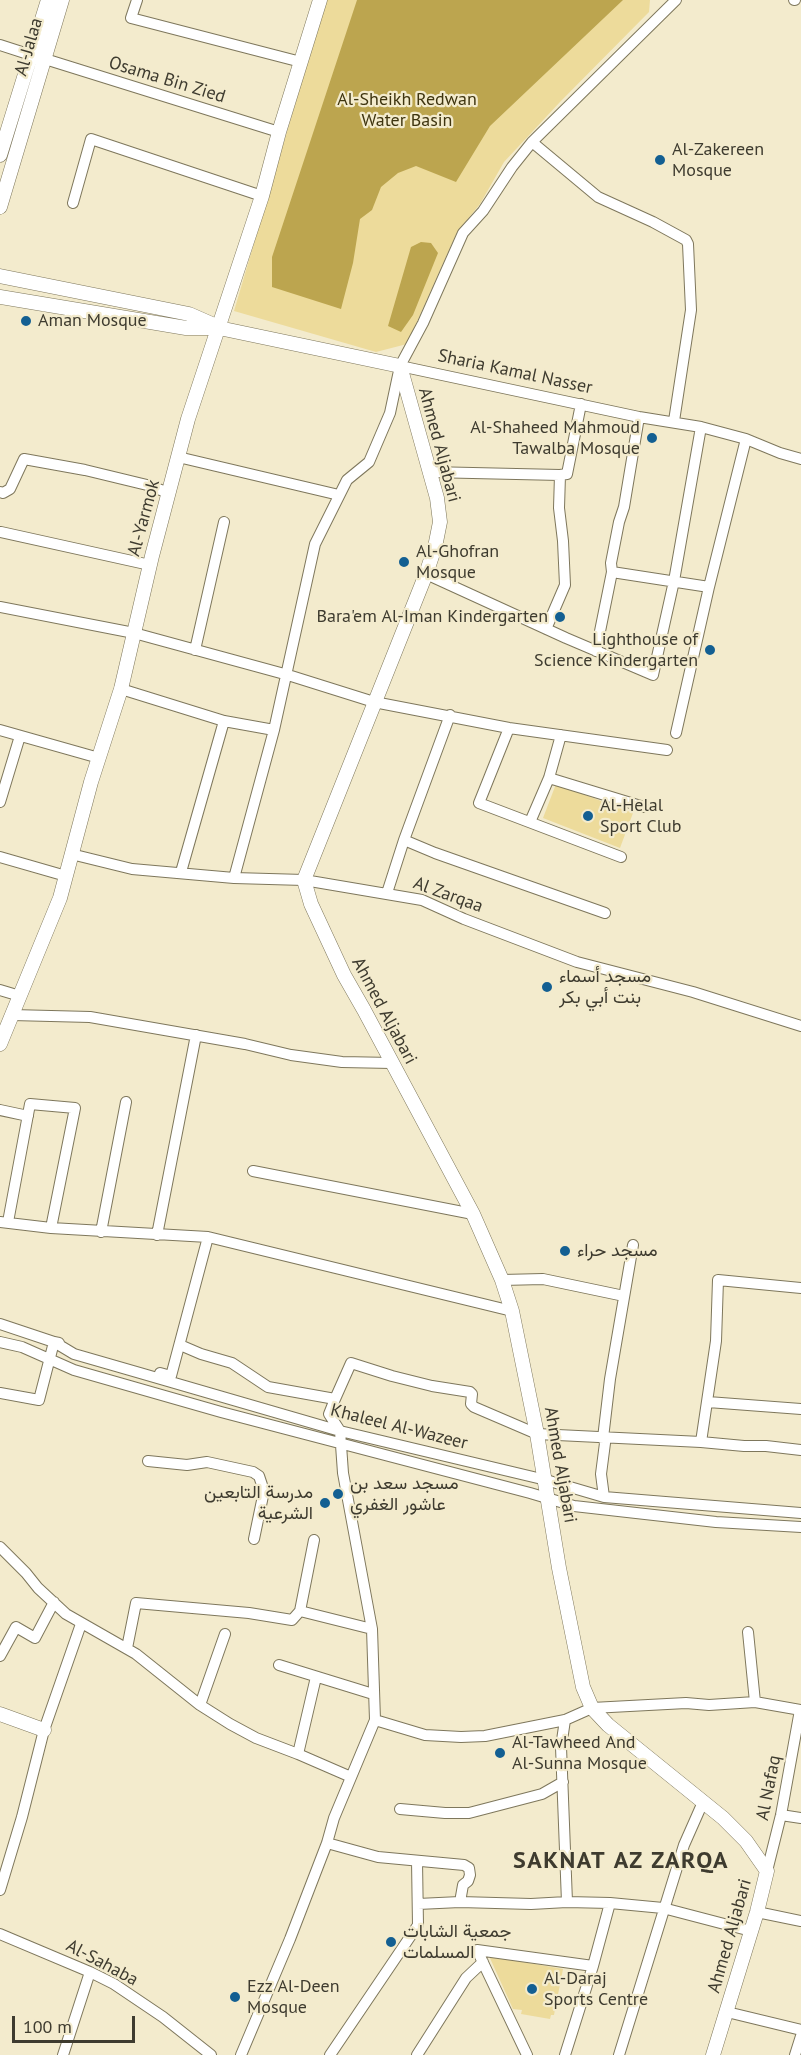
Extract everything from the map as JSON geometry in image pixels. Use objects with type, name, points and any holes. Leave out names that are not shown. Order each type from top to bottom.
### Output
[{"type":"street","name":"Al-Jalaa","points":[[0,207],[38,57],[48,0]]},
{"type":"street","name":"Al-Jalaa","points":[[0,155],[62,0]]},
{"type":"street","points":[[137,0],[131,18],[301,62]]},
{"type":"street","name":"Al-Yarmok","points":[[0,1044],[60,898],[121,689],[150,564],[188,420],[262,196],[279,132],[320,0]]},
{"type":"street","points":[[234,878],[288,675],[315,544],[347,480],[369,462],[390,413],[400,366],[423,323],[463,232],[483,212],[512,167],[532,142],[676,0]]},
{"type":"street","name":"Osama Bin Zied","points":[[0,45],[279,132]]},
{"type":"street","points":[[73,203],[91,139],[262,196]]},
{"type":"street","points":[[532,142],[598,198],[653,222],[686,240],[691,310],[674,422]]},
{"type":"street","name":"Sharia Kamal Nasser","points":[[0,276],[189,314],[219,327],[639,417],[700,427],[746,439],[801,459]]},
{"type":"street","name":"Sharia Kamal Nasser","points":[[0,297],[186,328],[219,327]]},
{"type":"street","name":"Ahmed Aljabari","points":[[400,366],[437,498],[440,522],[426,573],[304,880],[311,904],[344,975],[473,1214],[502,1280],[512,1311],[537,1434],[559,1568],[583,1687],[591,1708],[608,1725],[723,1818],[746,1841],[767,1871],[757,1912],[713,2055]]},
{"type":"street","points":[[429,472],[567,474],[580,404]]},
{"type":"street","points":[[596,651],[639,417]]},
{"type":"street","points":[[426,573],[652,675],[674,581],[700,427]]},
{"type":"street","points":[[676,733],[746,439]]},
{"type":"street","points":[[178,457],[339,495]]},
{"type":"street","points":[[0,492],[3,493],[10,489],[24,459],[147,485],[169,493]]},
{"type":"street","points":[[546,629],[565,585],[559,508],[560,475]]},
{"type":"street","points":[[195,650],[224,522]]},
{"type":"street","points":[[1,532],[150,564]]},
{"type":"street","points":[[612,572],[709,587]]},
{"type":"street","points":[[0,607],[134,633],[288,675],[374,702],[509,728],[667,750]]},
{"type":"street","points":[[121,689],[224,721],[274,730]]},
{"type":"street","points":[[387,893],[450,715]]},
{"type":"street","points":[[181,872],[224,721]]},
{"type":"street","points":[[509,728],[479,803],[621,857]]},
{"type":"street","points":[[0,729],[99,758]]},
{"type":"street","points":[[531,822],[549,778],[561,735]]},
{"type":"street","points":[[0,802],[20,736]]},
{"type":"street","points":[[549,778],[644,807]]},
{"type":"street","points":[[404,840],[435,854],[605,913]]},
{"type":"street","name":"Al Zarqaa","points":[[71,854],[132,869],[234,878],[304,880],[422,900],[464,919],[578,962],[693,992],[801,1026]]},
{"type":"street","points":[[0,857],[66,876]]},
{"type":"street","points":[[0,990],[20,996]]},
{"type":"street","points":[[12,1015],[90,1017],[196,1035],[291,1055],[332,1061],[392,1063]]},
{"type":"street","points":[[157,1235],[196,1035]]},
{"type":"street","points":[[101,1232],[126,1102]]},
{"type":"street","points":[[51,1228],[75,1107],[30,1104],[4,1222],[51,1228],[101,1232],[208,1237],[512,1311]]},
{"type":"street","points":[[0,1110],[28,1116]]},
{"type":"street","points":[[253,1171],[473,1214]]},
{"type":"street","points":[[0,1393],[39,1400],[54,1342],[171,1376],[208,1237]]},
{"type":"street","points":[[604,1497],[602,1474],[605,1443],[603,1438],[610,1379],[633,1245]]},
{"type":"street","points":[[502,1280],[543,1279],[624,1296]]},
{"type":"street","points":[[701,1442],[716,1341],[718,1280],[801,1288]]},
{"type":"street","name":"Khaleel Al-Wazeer","points":[[0,1324],[54,1342],[74,1354],[340,1431],[546,1480],[604,1497],[801,1512]]},
{"type":"street","name":"Khaleel Al-Wazeer","points":[[0,1342],[22,1347],[74,1370],[573,1506],[716,1522],[801,1527]]},
{"type":"street","points":[[180,1345],[232,1363],[268,1388],[335,1399]]},
{"type":"street","points":[[241,2055],[287,1947],[327,1843],[334,1818],[375,1720],[372,1629],[343,1473],[340,1431],[329,1414],[351,1363],[432,1386],[470,1392],[472,1394],[471,1404],[474,1407],[537,1434],[701,1442],[801,1450]]},
{"type":"street","points":[[708,1402],[801,1409]]},
{"type":"street","points":[[148,1461],[187,1465],[207,1462],[253,1472],[259,1476],[264,1491],[254,1539]]},
{"type":"street","points":[[127,1648],[136,1603],[249,1613],[292,1620],[300,1611],[314,1540]]},
{"type":"street","points":[[1,1550],[26,1573],[38,1588],[81,1624],[127,1648],[200,1705],[256,1738],[351,1778]]},
{"type":"street","points":[[0,1656],[16,1627],[35,1638],[54,1602]]},
{"type":"street","points":[[300,1611],[372,1629]]},
{"type":"street","points":[[0,1890],[4,1858],[22,1817],[44,1730],[81,1624]]},
{"type":"street","points":[[748,1632],[755,1702]]},
{"type":"street","points":[[200,1705],[225,1634]]},
{"type":"street","points":[[279,1665],[373,1694]]},
{"type":"street","points":[[298,1754],[316,1677]]},
{"type":"street","points":[[375,1720],[425,1735],[461,1737],[485,1736],[564,1720],[591,1708],[755,1702],[800,1710]]},
{"type":"street","name":"Al Nafaq","points":[[767,1871],[781,1815],[800,1710]]},
{"type":"street","points":[[0,1714],[44,1730]]},
{"type":"street","points":[[564,1720],[561,1748],[567,1902]]},
{"type":"street","points":[[400,1809],[469,1813],[542,1794],[563,1782]]},
{"type":"street","points":[[619,2055],[663,1908],[684,1845],[703,1802]]},
{"type":"street","points":[[781,1815],[801,1818]]},
{"type":"street","points":[[327,1843],[378,1857],[464,1865],[469,1868],[470,1875],[468,1881],[463,1885],[460,1902]]},
{"type":"street","points":[[330,2055],[418,1925],[417,1861]]},
{"type":"street","points":[[565,2055],[610,1903]]},
{"type":"street","points":[[417,1904],[610,1903],[663,1908],[751,1931]]},
{"type":"street","points":[[757,1912],[801,1921]]},
{"type":"street","name":"Al-Sahaba","points":[[0,1934],[114,1984],[163,2017],[211,2055]]},
{"type":"street","points":[[527,2055],[477,1950],[593,1966]]},
{"type":"street","points":[[417,2055],[466,1978],[483,1962]]},
{"type":"street","points":[[63,2055],[90,1972]]},
{"type":"street","points":[[727,2012],[801,2030]]},
{"type":"street","points":[[795,2055],[801,2036]]},
{"type":"green space","name":"Al-Sheikh Redwan Water Basin","points":[[326,0],[650,0],[649,12],[504,162],[480,204],[457,232],[407,344],[376,352],[234,311]]},
{"type":"green space","name":"Al-Helal Sport Club","points":[[556,784],[633,813],[620,848],[543,818]]},
{"type":"green space","name":"Al-Daraj Sports Centre","points":[[489,1956],[563,1969],[554,2015],[551,2015],[550,2019],[521,2014],[522,2010],[513,2009]]},
{"type":"shaded area","name":"Al-Sheikh Redwan Water Basin","points":[[357,0],[623,0],[490,126],[456,182],[416,166],[398,173],[381,187],[372,210],[360,219],[353,263],[341,309],[272,287],[272,257]]},
{"type":"shaded area","points":[[421,242],[431,243],[438,253],[413,315],[401,332],[388,326],[411,247]]},
{"type":"place","name":"Al-Zakereen Mosque","points":[[660,160]]},
{"type":"place","name":"Aman Mosque","points":[[26,321]]},
{"type":"place","name":"Al-Shaheed Mahmoud Tawalba Mosque","points":[[652,438]]},
{"type":"place","name":"Al-Ghofran Mosque","points":[[404,562]]},
{"type":"place","name":"Bara'em Al-Iman Kindergarten","points":[[560,617]]},
{"type":"place","name":"Lighthouse of Science Kindergarten","points":[[710,650]]},
{"type":"place","name":"Al-Helal Sport Club","points":[[588,816]]},
{"type":"place","name":"مسجد أسماء بنت أبي بكر","points":[[547,987]]},
{"type":"place","name":"مسجد حراء","points":[[565,1251]]},
{"type":"place","name":"مسجد سعد بن عاشور الغفري","points":[[338,1494]]},
{"type":"place","name":"مدرسة التابعين الشرعية","points":[[325,1503]]},
{"type":"place","name":"Al-Tawheed And Al-Sunna Mosque","points":[[500,1753]]},
{"type":"place","name":"جمعية الشابات المسلمات","points":[[391,1942]]},
{"type":"place","name":"Al-Daraj Sports Centre","points":[[532,1989]]},
{"type":"place","name":"Ezz Al-Deen Mosque","points":[[235,1997]]},
{"type":"district","name":"SAKNAT AZ ZARQA","points":[[621,1861]]}]
